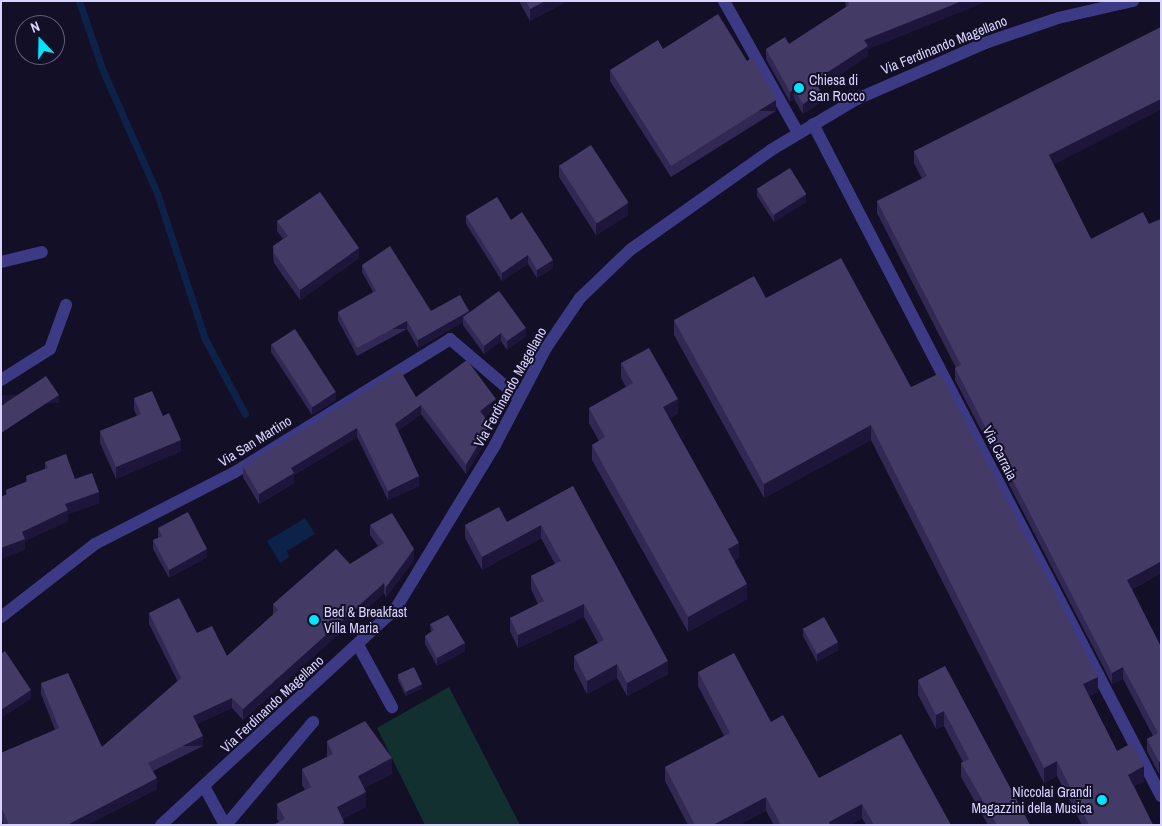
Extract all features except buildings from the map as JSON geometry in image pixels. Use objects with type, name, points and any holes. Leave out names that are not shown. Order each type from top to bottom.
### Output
[{"type":"street","points":[[724,1],[798,133]]},
{"type":"street","name":"Via Ferdinando Magellano","points":[[161,825],[205,788],[396,608],[580,298],[630,250],[798,133],[899,78],[985,43],[1058,18],[1134,1]]},
{"type":"street","name":"Via Carraia","points":[[813,124],[1161,796]]},
{"type":"street","points":[[1,262],[42,252]]},
{"type":"street","points":[[1,380],[50,349],[66,305]]},
{"type":"street","name":"Via San Martino","points":[[1,618],[95,544],[235,472],[450,339],[519,398]]},
{"type":"street","points":[[358,645],[392,707]]},
{"type":"street","points":[[205,788],[225,825],[313,722]]},
{"type":"green space","points":[[449,687],[520,825],[425,825],[377,728]]},
{"type":"water","points":[[305,518],[315,534],[287,551],[289,557],[280,563],[267,541]]},
{"type":"waterway","points":[[79,1],[103,71],[157,193],[205,339],[245,414]]},
{"type":"place","name":"Chiesa di San Rocco","points":[[799,88]]},
{"type":"place","name":"Bed & Breakfast Villa Maria","points":[[314,620]]},
{"type":"place","name":"Niccolai Grandi Magazzini della Musica","points":[[1102,800]]}]
